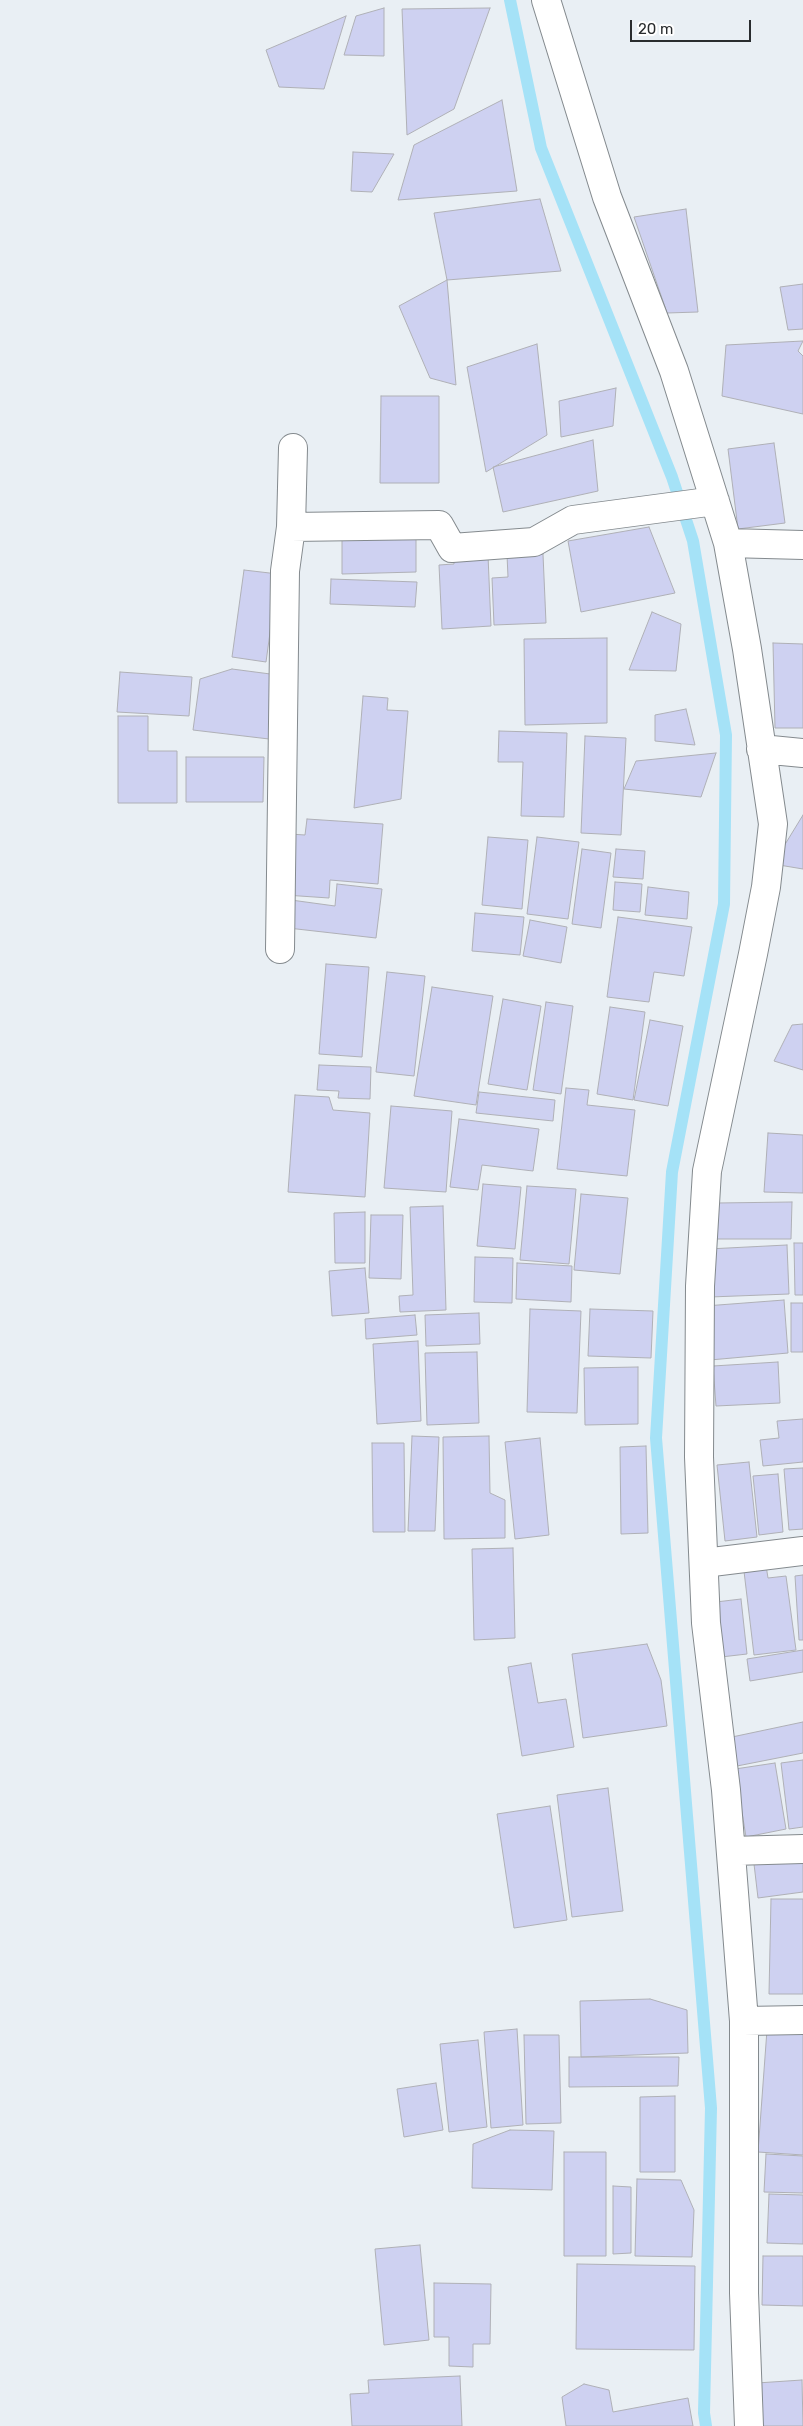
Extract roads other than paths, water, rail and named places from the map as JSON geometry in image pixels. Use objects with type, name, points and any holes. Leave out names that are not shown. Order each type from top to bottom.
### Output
[{"type":"street","points":[[546,0],[607,197],[674,371],[689,504],[728,543],[747,649],[773,824],[766,886],[707,1171],[700,1286],[699,1457],[706,1623],[732,1851],[744,2020],[744,2284],[749,2426]]},
{"type":"street","points":[[280,949],[285,571],[291,527],[292,448]]},
{"type":"street","points":[[291,527],[439,525],[452,548],[534,542],[573,520],[689,504]]},
{"type":"street","points":[[728,543],[803,545]]},
{"type":"street","points":[[761,749],[803,753]]},
{"type":"street","points":[[704,1563],[803,1551]]},
{"type":"street","points":[[732,1851],[803,1849]]},
{"type":"street","points":[[744,2020],[803,2020]]},
{"type":"waterway","points":[[510,0],[541,148],[672,477],[693,541],[726,735],[724,904],[672,1172],[656,1438],[711,2108],[704,2413],[706,2426]]}]
